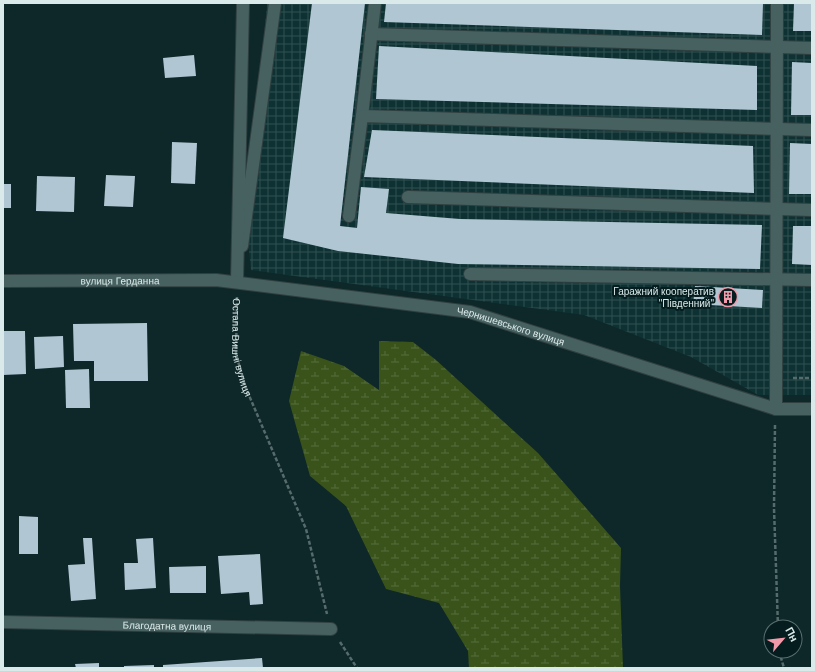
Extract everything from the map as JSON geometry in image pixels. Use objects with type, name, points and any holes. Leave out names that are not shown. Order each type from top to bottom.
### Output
[{"type":"street","points":[[237,282],[243,3]]},
{"type":"street","points":[[237,282],[275,3]]},
{"type":"street","points":[[349,216],[375,3]]},
{"type":"street","points":[[776,409],[775,279],[777,3]]},
{"type":"street","points":[[371,34],[812,48]]},
{"type":"street","points":[[362,116],[812,130]]},
{"type":"street","points":[[408,197],[812,210]]},
{"type":"street","points":[[470,274],[812,280]]},
{"type":"street","name":"вулиця Герданна","points":[[3,281],[216,280],[237,282]]},
{"type":"street","name":"Чернишевського вулиця","points":[[237,282],[470,312],[776,409],[812,410]]},
{"type":"street","name":"Благодатна вулиця","points":[[3,622],[331,629]]},
{"type":"path","name":"Остапа Вишні вулиця","points":[[237,282],[236,354],[245,386],[306,529],[331,629],[357,668]]},
{"type":"path","points":[[776,377],[812,378]]},
{"type":"path","points":[[776,409],[774,508],[778,619]]},
{"type":"shaded area","points":[[267,3],[812,3],[812,395],[758,395],[691,357],[584,315],[251,270],[247,233]]},
{"type":"green space","points":[[379,341],[413,342],[436,360],[538,453],[621,548],[620,586],[623,668],[469,668],[468,651],[439,603],[386,589],[346,506],[310,476],[289,401],[301,351],[344,366],[379,390]]},
{"type":"building","points":[[312,3],[365,3],[340,226],[357,228],[361,187],[389,189],[386,213],[460,219],[762,225],[760,269],[458,264],[338,251],[283,238]]},
{"type":"building","points":[[386,3],[763,3],[762,35],[384,22]]},
{"type":"building","points":[[794,3],[812,3],[812,31],[793,31]]},
{"type":"building","points":[[379,46],[757,66],[757,110],[376,99]]},
{"type":"building","points":[[194,55],[196,76],[165,78],[163,58]]},
{"type":"building","points":[[792,62],[812,63],[812,115],[791,115]]},
{"type":"building","points":[[372,130],[753,146],[754,193],[364,177]]},
{"type":"building","points":[[172,142],[197,143],[195,184],[171,183]]},
{"type":"building","points":[[790,143],[812,144],[812,194],[789,194]]},
{"type":"building","points":[[106,175],[135,176],[133,207],[104,206]]},
{"type":"building","points":[[37,176],[75,177],[74,212],[36,211]]},
{"type":"building","points":[[3,184],[11,184],[11,208],[3,208]]},
{"type":"building","points":[[793,226],[812,226],[812,265],[792,264]]},
{"type":"building","name":"Гаражний кооператив \"Південний\"","points":[[695,286],[763,290],[762,308],[693,304]]},
{"type":"building","points":[[147,323],[148,381],[94,381],[94,361],[74,361],[73,324]]},
{"type":"building","points":[[3,331],[25,331],[26,374],[3,375]]},
{"type":"building","points":[[63,336],[64,367],[35,369],[34,337]]},
{"type":"building","points":[[89,369],[90,408],[66,408],[65,370]]},
{"type":"building","points":[[19,516],[38,517],[38,554],[19,554]]},
{"type":"building","points":[[83,538],[92,538],[96,599],[71,601],[68,565],[85,564]]},
{"type":"building","points":[[153,538],[156,588],[125,590],[124,563],[138,563],[136,539]]},
{"type":"building","points":[[260,554],[263,604],[250,605],[249,592],[221,594],[218,556]]},
{"type":"building","points":[[206,566],[206,593],[170,593],[169,567]]},
{"type":"building","points":[[262,658],[263,668],[163,668],[163,665]]},
{"type":"building","points":[[99,663],[99,668],[76,668],[75,664]]},
{"type":"building","points":[[154,665],[154,668],[124,668],[124,666]]},
{"type":"place","name":"Гаражний кооператив \"Південний\"","points":[[728,297]]}]
